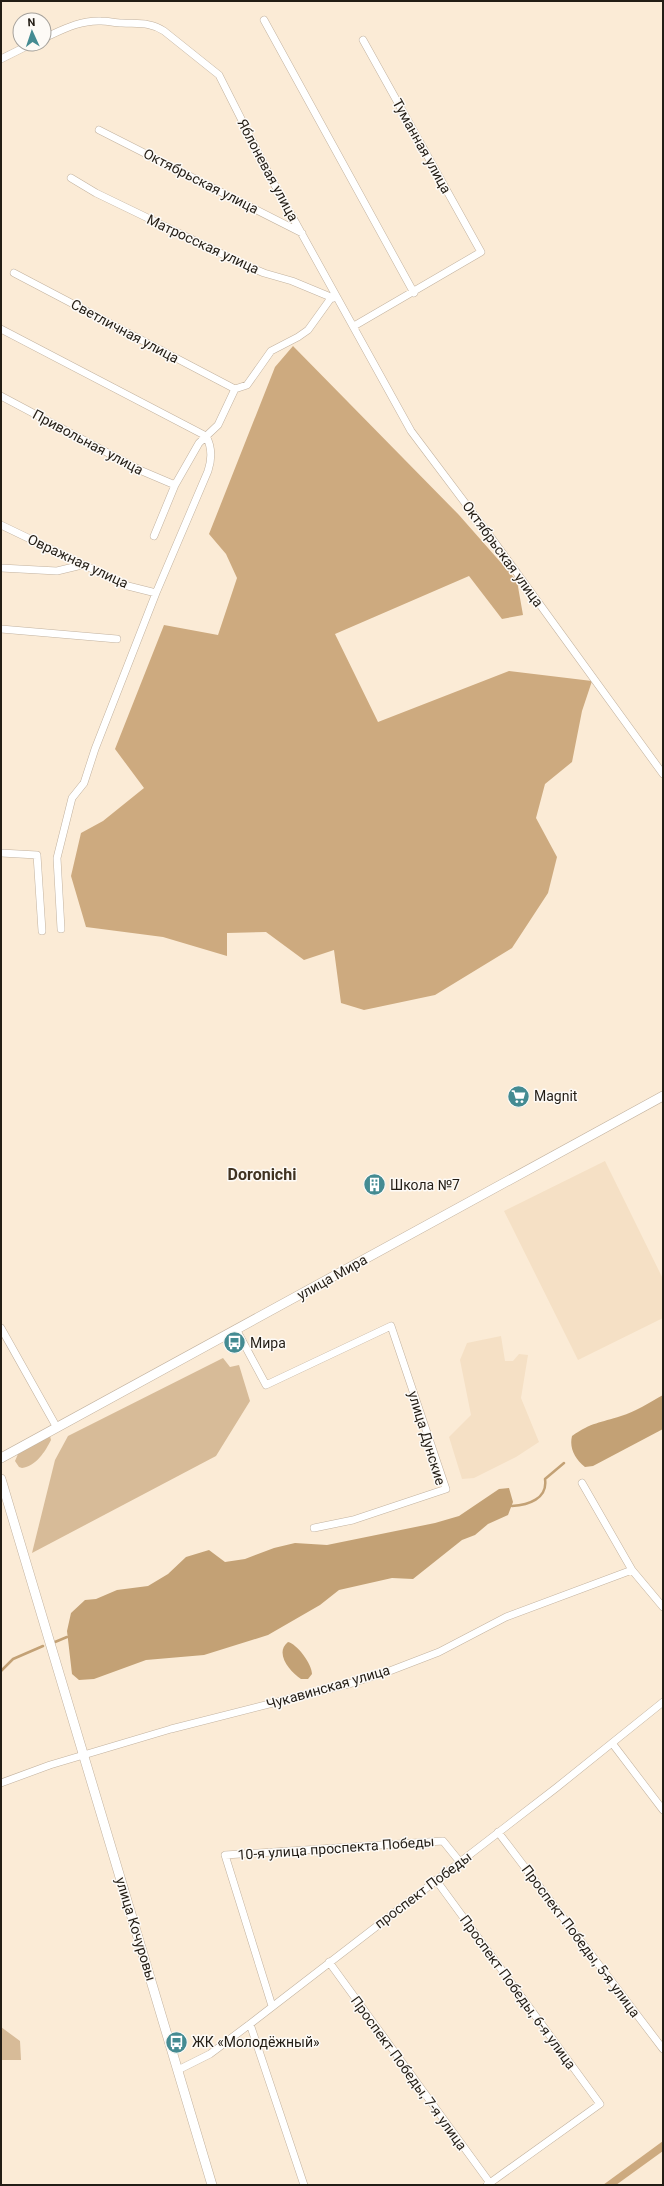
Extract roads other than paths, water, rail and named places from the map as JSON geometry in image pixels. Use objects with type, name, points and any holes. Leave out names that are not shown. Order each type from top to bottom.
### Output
[{"type":"street","points":[[264,20],[414,292],[354,326]]},
{"type":"street","name":"Яблоневая улица","points":[[52,34],[66,28],[100,21],[155,25],[219,75],[272,180],[354,326]]},
{"type":"street","name":"Туманная улица","points":[[363,40],[481,252],[414,292]]},
{"type":"street","points":[[1,59],[15,52]]},
{"type":"street","name":"Октябрьская улица","points":[[99,130],[302,234]]},
{"type":"street","name":"Матросская улица","points":[[70,178],[96,193],[245,265],[264,273],[292,281],[330,298],[339,299]]},
{"type":"street","name":"Светличная улица","points":[[14,273],[235,389]]},
{"type":"street","points":[[154,536],[175,485],[198,443],[218,425],[235,389],[247,385],[271,351],[308,330],[330,298]]},
{"type":"street","name":"Октябрьская улица","points":[[354,326],[411,431],[493,540],[663,774]]},
{"type":"street","points":[[1,329],[206,436],[211,452],[211,461],[208,471],[156,593],[95,749],[84,782],[72,798],[56,858],[61,929]]},
{"type":"street","name":"Привольная улица","points":[[1,396],[142,471],[175,485]]},
{"type":"street","name":"Овражная улица","points":[[1,525],[128,586],[156,593]]},
{"type":"street","points":[[1,568],[57,571],[82,565]]},
{"type":"street","points":[[1,629],[117,639]]},
{"type":"street","points":[[1,853],[37,855],[42,931]]},
{"type":"street","name":"улица Мира","points":[[1,1458],[56,1426],[663,1096]]},
{"type":"street","name":"улица Дунские","points":[[236,1329],[266,1385],[391,1326],[446,1489],[353,1520],[314,1528]]},
{"type":"street","points":[[1,1328],[56,1426]]},
{"type":"street","name":"улица Кочуровы","points":[[1,1482],[212,2185]]},
{"type":"street","points":[[582,1483],[632,1570],[663,1607]]},
{"type":"street","name":"Чукавинская улица","points":[[84,1756],[171,1730],[352,1683],[388,1672],[438,1652],[506,1617],[632,1570]]},
{"type":"street","name":"проспект Победы","points":[[178,2070],[210,2054],[250,2024],[460,1862],[663,1702]]},
{"type":"street","points":[[612,1743],[663,1810]]},
{"type":"street","points":[[1,1783],[84,1756]]},
{"type":"street","name":"Проспект Победы, 5-я улица","points":[[498,1832],[663,2050]]},
{"type":"street","name":"10-я улица проспекта Победы","points":[[272,2006],[225,1855],[443,1842],[460,1862]]},
{"type":"street","name":"Проспект Победы, 6-я улица","points":[[436,1880],[600,2104],[488,2184]]},
{"type":"street","name":"Проспект Победы, 7-я улица","points":[[329,1962],[488,2184]]},
{"type":"street","points":[[250,2024],[304,2185]]},
{"type":"waterway","points":[[512,1506],[536,1500],[543,1492],[545,1479],[564,1463]]},
{"type":"waterway","points":[[55,1642],[67,1637]]},
{"type":"waterway","points":[[1,1671],[13,1659],[43,1646]]},
{"type":"place","name":"Magnit","points":[[519,1096]]},
{"type":"place","name":"Школа №7","points":[[374,1185]]},
{"type":"place","name":"Мира","points":[[235,1343]]},
{"type":"place","name":"ЖК «Молодёжный»","points":[[176,2042]]},
{"type":"district","name":"Doronichi","points":[[262,1174]]}]
